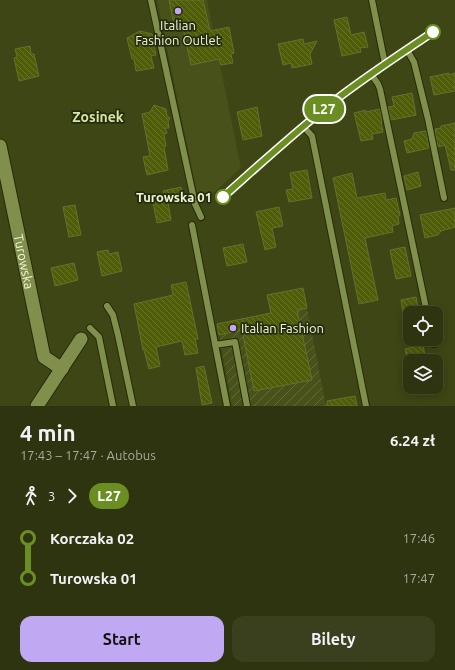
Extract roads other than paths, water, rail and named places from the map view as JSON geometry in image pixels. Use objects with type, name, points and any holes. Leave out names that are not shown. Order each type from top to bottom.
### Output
[{"type":"street","name":"Turowska","points":[[0,146],[44,357],[62,369]]},
{"type":"street","points":[[37,406],[81,340]]},
{"type":"lane","points":[[151,0],[195,204],[201,216]]},
{"type":"lane","points":[[372,0],[385,64]]},
{"type":"lane","points":[[407,50],[414,62],[428,119],[444,198]]},
{"type":"lane","points":[[371,74],[380,89],[426,306]]},
{"type":"lane","points":[[304,126],[312,136],[366,406]]},
{"type":"lane","points":[[192,225],[227,406]]},
{"type":"lane","points":[[107,306],[113,315],[133,406]]},
{"type":"lane","points":[[90,328],[99,337],[114,406]]},
{"type":"lane","points":[[215,345],[235,342],[247,406]]},
{"type":"place","name":"Italian Fashion Outlet","points":[[178,11]]},
{"type":"place","name":"Turowska 01","points":[[223,197]]},
{"type":"place","name":"Italian Fashion","points":[[233,328]]},
{"type":"district","name":"Zosinek","points":[[98,117]]}]
